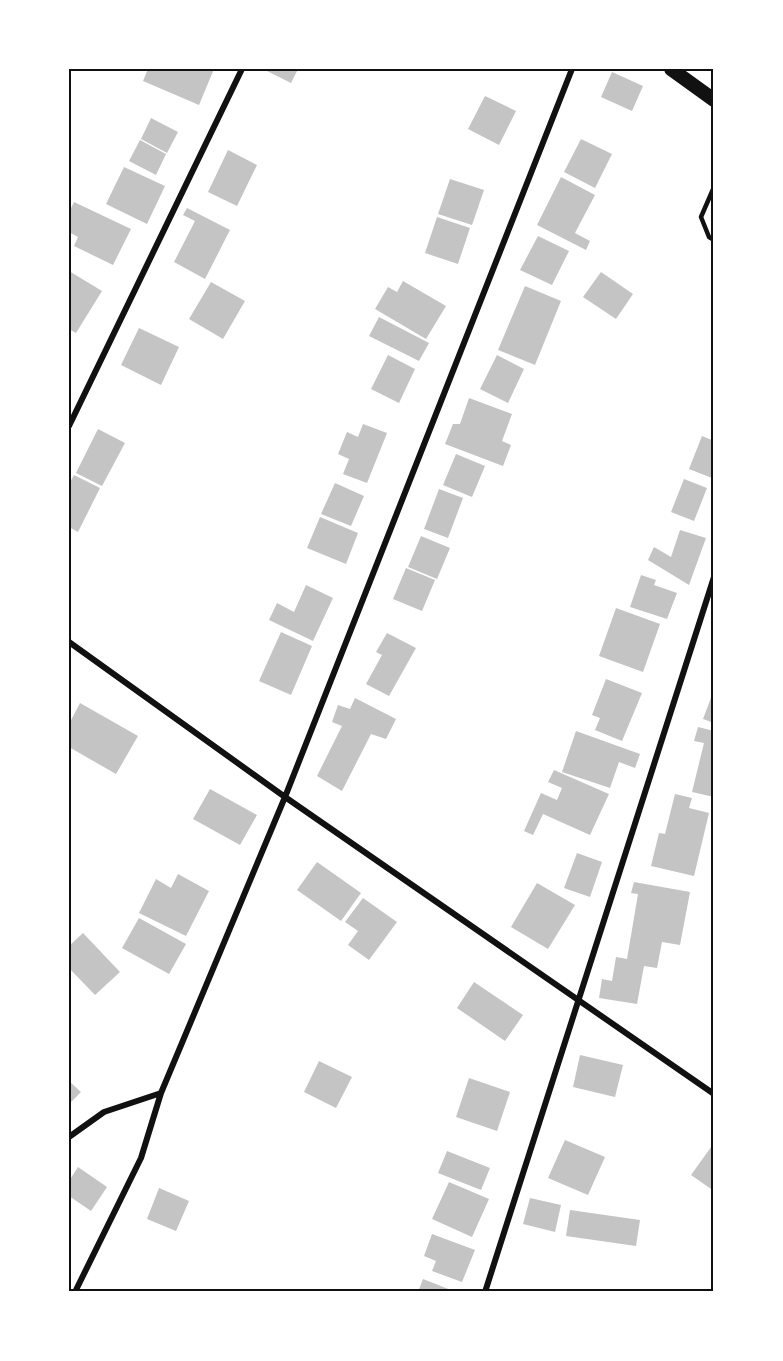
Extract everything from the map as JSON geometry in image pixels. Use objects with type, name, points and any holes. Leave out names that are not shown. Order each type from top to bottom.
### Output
[{"type":"main road","points":[[671,69],[714,100]]},
{"type":"street","points":[[69,426],[242,69]]},
{"type":"street","points":[[75,1292],[141,1158],[161,1093],[285,797],[572,69]]},
{"type":"street","points":[[485,1292],[714,577]]},
{"type":"street","points":[[69,642],[285,797],[580,999],[714,1094]]},
{"type":"street","points":[[69,1137],[104,1112],[161,1093]]},
{"type":"lane","points":[[714,187],[701,217],[709,237],[714,240]]},
{"type":"building","points":[[148,69],[214,69],[199,105],[143,81]]},
{"type":"building","points":[[263,69],[298,69],[291,83]]},
{"type":"building","points":[[612,72],[643,86],[632,111],[601,97]]},
{"type":"building","points":[[485,96],[516,111],[499,145],[468,129]]},
{"type":"building","points":[[151,118],[178,132],[167,153],[141,139]]},
{"type":"building","points":[[581,139],[612,154],[595,188],[564,172]]},
{"type":"building","points":[[140,140],[166,154],[156,175],[129,161]]},
{"type":"building","points":[[228,150],[257,165],[237,206],[208,192]]},
{"type":"building","points":[[124,167],[165,186],[147,224],[106,204]]},
{"type":"building","points":[[561,177],[595,195],[575,233],[590,241],[586,250],[537,225]]},
{"type":"building","points":[[450,179],[484,190],[472,225],[438,214]]},
{"type":"building","points":[[74,202],[131,229],[113,265],[74,246],[78,237],[69,232],[69,212]]},
{"type":"building","points":[[187,208],[230,230],[205,279],[174,262],[195,221],[183,215]]},
{"type":"building","points":[[437,217],[470,228],[458,264],[425,253]]},
{"type":"building","points":[[538,236],[569,251],[552,285],[520,270]]},
{"type":"building","points":[[69,271],[102,291],[76,333],[69,329]]},
{"type":"building","points":[[601,272],[633,294],[616,319],[583,297]]},
{"type":"building","points":[[403,281],[446,306],[426,339],[375,309],[388,287],[397,292]]},
{"type":"building","points":[[211,282],[245,301],[223,339],[189,319]]},
{"type":"building","points":[[525,286],[561,301],[535,365],[498,350]]},
{"type":"building","points":[[379,317],[429,343],[419,361],[369,336]]},
{"type":"building","points":[[139,328],[179,347],[161,385],[121,365]]},
{"type":"building","points":[[388,355],[415,369],[399,403],[371,389]]},
{"type":"building","points":[[497,355],[524,369],[508,403],[480,389]]},
{"type":"building","points":[[469,398],[512,414],[502,441],[511,445],[503,466],[445,444],[453,424],[460,424]]},
{"type":"building","points":[[363,424],[387,433],[367,483],[343,474],[349,459],[338,454],[347,432],[358,437]]},
{"type":"building","points":[[98,429],[125,443],[102,486],[76,473]]},
{"type":"building","points":[[702,436],[714,441],[712,478],[689,469]]},
{"type":"building","points":[[456,454],[485,466],[472,497],[443,485]]},
{"type":"building","points":[[74,475],[100,488],[78,532],[69,527],[69,484]]},
{"type":"building","points":[[684,479],[707,488],[694,521],[671,512]]},
{"type":"building","points":[[335,483],[364,496],[351,526],[321,514]]},
{"type":"building","points":[[439,489],[463,498],[448,538],[424,529]]},
{"type":"building","points":[[320,517],[358,533],[346,564],[307,548]]},
{"type":"building","points":[[680,530],[706,538],[689,585],[648,560],[654,547],[671,557]]},
{"type":"building","points":[[421,536],[450,548],[437,579],[408,567]]},
{"type":"building","points":[[406,568],[435,580],[422,611],[393,599]]},
{"type":"building","points":[[641,575],[656,580],[654,585],[677,593],[667,619],[630,607]]},
{"type":"building","points":[[306,585],[333,598],[313,641],[269,620],[277,603],[294,612]]},
{"type":"building","points":[[616,608],[660,624],[643,672],[599,656]]},
{"type":"building","points":[[281,632],[312,646],[291,695],[259,681]]},
{"type":"building","points":[[387,633],[416,648],[389,696],[366,684],[382,655],[376,652]]},
{"type":"building","points":[[606,679],[642,693],[622,741],[595,730],[600,718],[592,715]]},
{"type":"building","points":[[714,690],[714,723],[703,719]]},
{"type":"building","points":[[355,698],[396,719],[386,739],[371,734],[342,791],[317,776],[342,726],[332,722],[338,705],[350,709]]},
{"type":"building","points":[[80,703],[138,736],[116,774],[69,747],[69,724]]},
{"type":"building","points":[[698,727],[714,731],[714,797],[692,792],[704,743],[694,741]]},
{"type":"building","points":[[576,731],[640,754],[635,768],[619,762],[610,788],[562,772]]},
{"type":"building","points":[[554,770],[609,794],[590,835],[543,814],[533,835],[524,831],[541,793],[557,800],[562,788],[548,782]]},
{"type":"building","points":[[210,789],[257,815],[240,845],[193,819]]},
{"type":"building","points":[[675,794],[692,798],[689,808],[709,813],[694,876],[651,866],[659,833],[665,834]]},
{"type":"building","points":[[577,853],[602,862],[590,897],[564,888]]},
{"type":"building","points":[[317,862],[361,893],[341,921],[297,890]]},
{"type":"building","points":[[178,874],[209,891],[186,936],[139,913],[156,879],[171,888]]},
{"type":"building","points":[[634,882],[690,892],[680,945],[662,942],[657,968],[644,966],[637,1004],[599,998],[602,979],[612,981],[616,957],[627,959],[638,894],[631,893]]},
{"type":"building","points":[[537,883],[575,905],[548,949],[511,927]]},
{"type":"building","points":[[363,898],[397,922],[369,960],[348,945],[358,931],[345,922]]},
{"type":"building","points":[[139,918],[186,944],[169,974],[122,948]]},
{"type":"building","points":[[83,933],[120,972],[95,995],[69,968],[69,946]]},
{"type":"building","points":[[474,982],[523,1015],[505,1041],[457,1008]]},
{"type":"building","points":[[580,1055],[623,1065],[615,1097],[573,1087]]},
{"type":"building","points":[[319,1061],[352,1077],[336,1108],[304,1092]]},
{"type":"building","points":[[469,1078],[510,1092],[497,1131],[456,1117]]},
{"type":"building","points":[[69,1081],[81,1092],[69,1104]]},
{"type":"building","points":[[565,1140],[605,1157],[588,1195],[548,1178]]},
{"type":"building","points":[[714,1143],[714,1191],[691,1175]]},
{"type":"building","points":[[447,1151],[490,1168],[481,1190],[438,1173]]},
{"type":"building","points":[[78,1167],[107,1187],[91,1211],[69,1196],[69,1181]]},
{"type":"building","points":[[449,1182],[489,1199],[472,1237],[432,1219]]},
{"type":"building","points":[[159,1188],[189,1201],[176,1231],[147,1219]]},
{"type":"building","points":[[530,1198],[561,1205],[555,1232],[523,1224]]},
{"type":"building","points":[[570,1210],[640,1220],[636,1246],[566,1236]]},
{"type":"building","points":[[432,1234],[475,1250],[462,1282],[432,1271],[436,1261],[424,1256]]},
{"type":"building","points":[[423,1279],[456,1292],[418,1292]]}]
